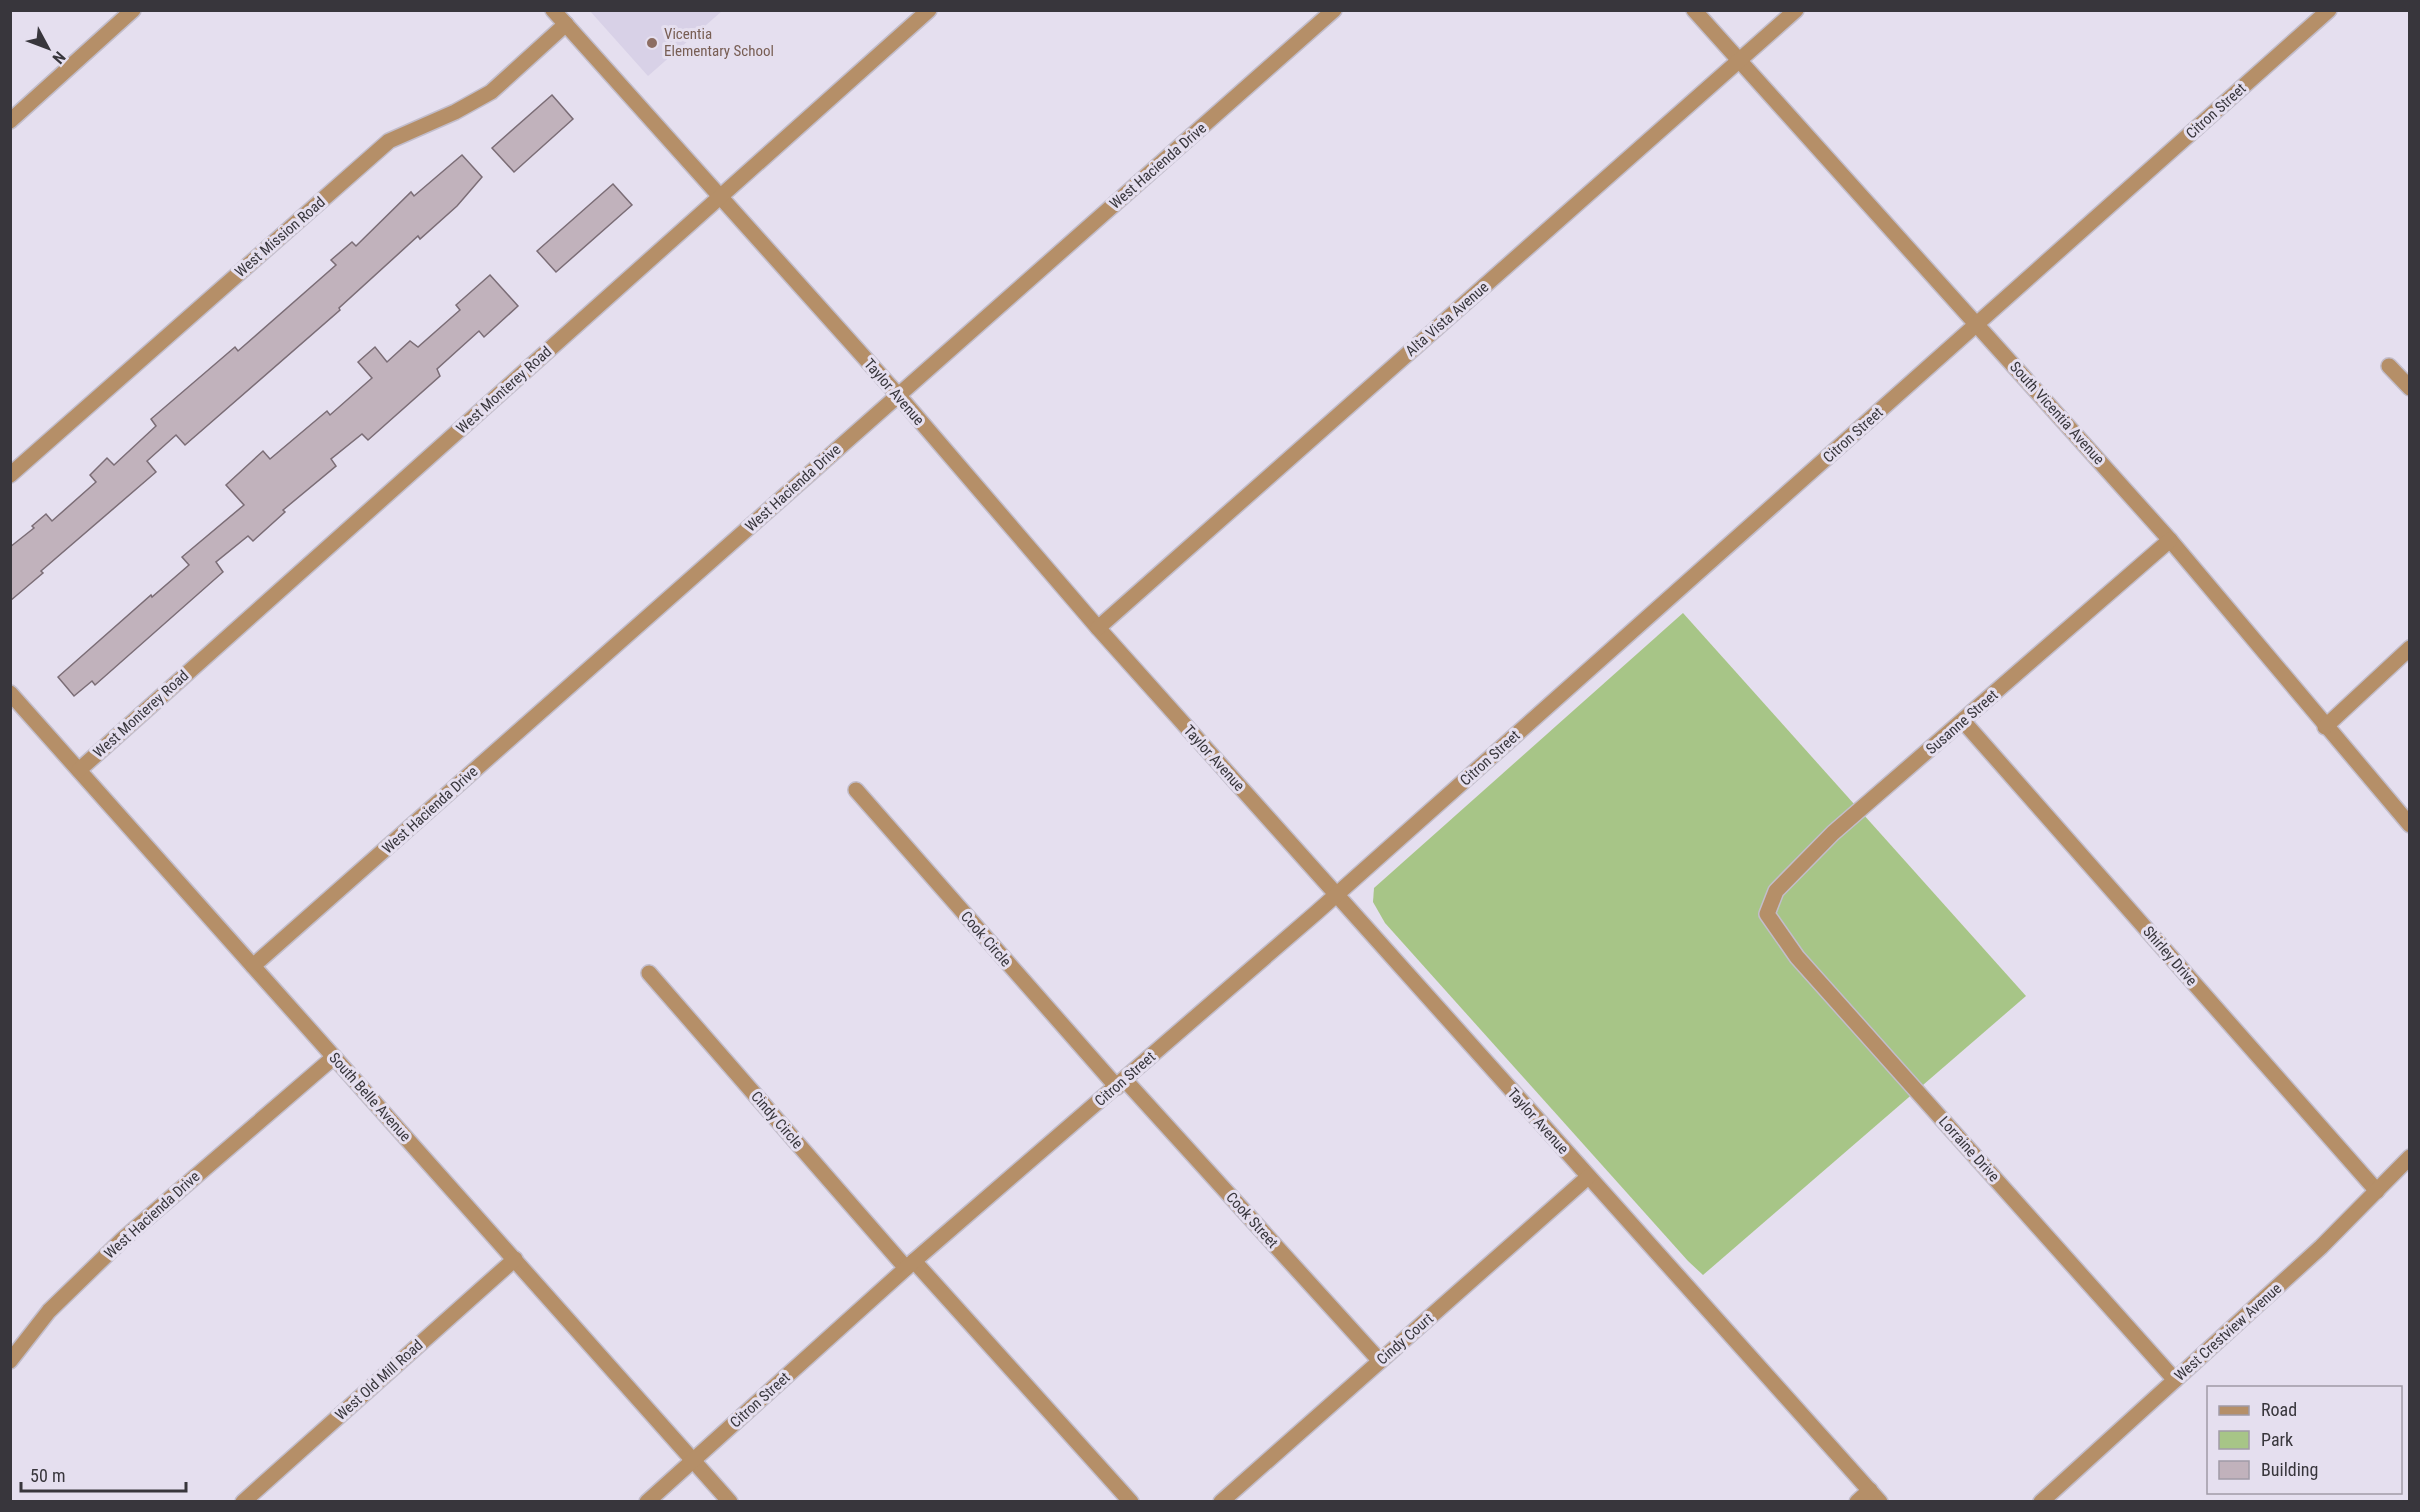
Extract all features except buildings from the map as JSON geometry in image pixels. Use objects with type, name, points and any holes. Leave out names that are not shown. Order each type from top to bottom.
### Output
[{"type":"street","points":[[10,121],[133,10]]},
{"type":"street","name":"Taylor Avenue","points":[[553,10],[898,395],[1098,628],[1875,1496]]},
{"type":"street","name":"West Monterey Road","points":[[79,770],[929,10]]},
{"type":"street","name":"West Hacienda Drive","points":[[253,966],[1334,10]]},
{"type":"street","name":"South Vicentia Avenue","points":[[1694,10],[2170,540],[2325,728],[2409,825]]},
{"type":"street","name":"Alta Vista Avenue","points":[[1098,628],[1796,10]]},
{"type":"street","name":"Citron Street","points":[[647,1502],[910,1265],[1336,895],[2329,10]]},
{"type":"street","name":"West Mission Road","points":[[10,475],[389,141],[455,112],[490,92],[566,24]]},
{"type":"street","points":[[2389,366],[2409,388]]},
{"type":"street","name":"Susanne Street","points":[[1767,914],[1776,891],[1833,832],[2170,540]]},
{"type":"street","points":[[2325,728],[2409,648]]},
{"type":"street","name":"South Belle Avenue","points":[[10,693],[730,1502]]},
{"type":"street","name":"Shirley Drive","points":[[1963,721],[2377,1191]]},
{"type":"street","name":"Cook Circle","points":[[856,790],[1121,1083]]},
{"type":"street","name":"Lorraine Drive","points":[[1767,914],[1797,957],[2175,1380]]},
{"type":"street","name":"Cindy Circle","points":[[648,973],[910,1265]]},
{"type":"street","name":"West Hacienda Drive","points":[[10,1362],[50,1311],[123,1239],[334,1057]]},
{"type":"street","name":"Cook Street","points":[[1121,1083],[1380,1361]]},
{"type":"street","name":"West Crestview Avenue","points":[[2041,1502],[2321,1248],[2409,1157]]},
{"type":"street","name":"Cindy Court","points":[[1221,1502],[1588,1177]]},
{"type":"street","name":"West Old Mill Road","points":[[243,1502],[514,1259]]},
{"type":"street","points":[[910,1265],[1131,1502]]},
{"type":"street","points":[[1857,1502],[1875,1496]]},
{"type":"shaded area","name":"Vicentia Elementary School","points":[[590,11],[722,11],[648,76]]},
{"type":"green space","points":[[1683,613],[2026,996],[1703,1275],[1385,923],[1373,902],[1374,888]]},
{"type":"place","name":"Vicentia Elementary School","points":[[652,43]]}]
